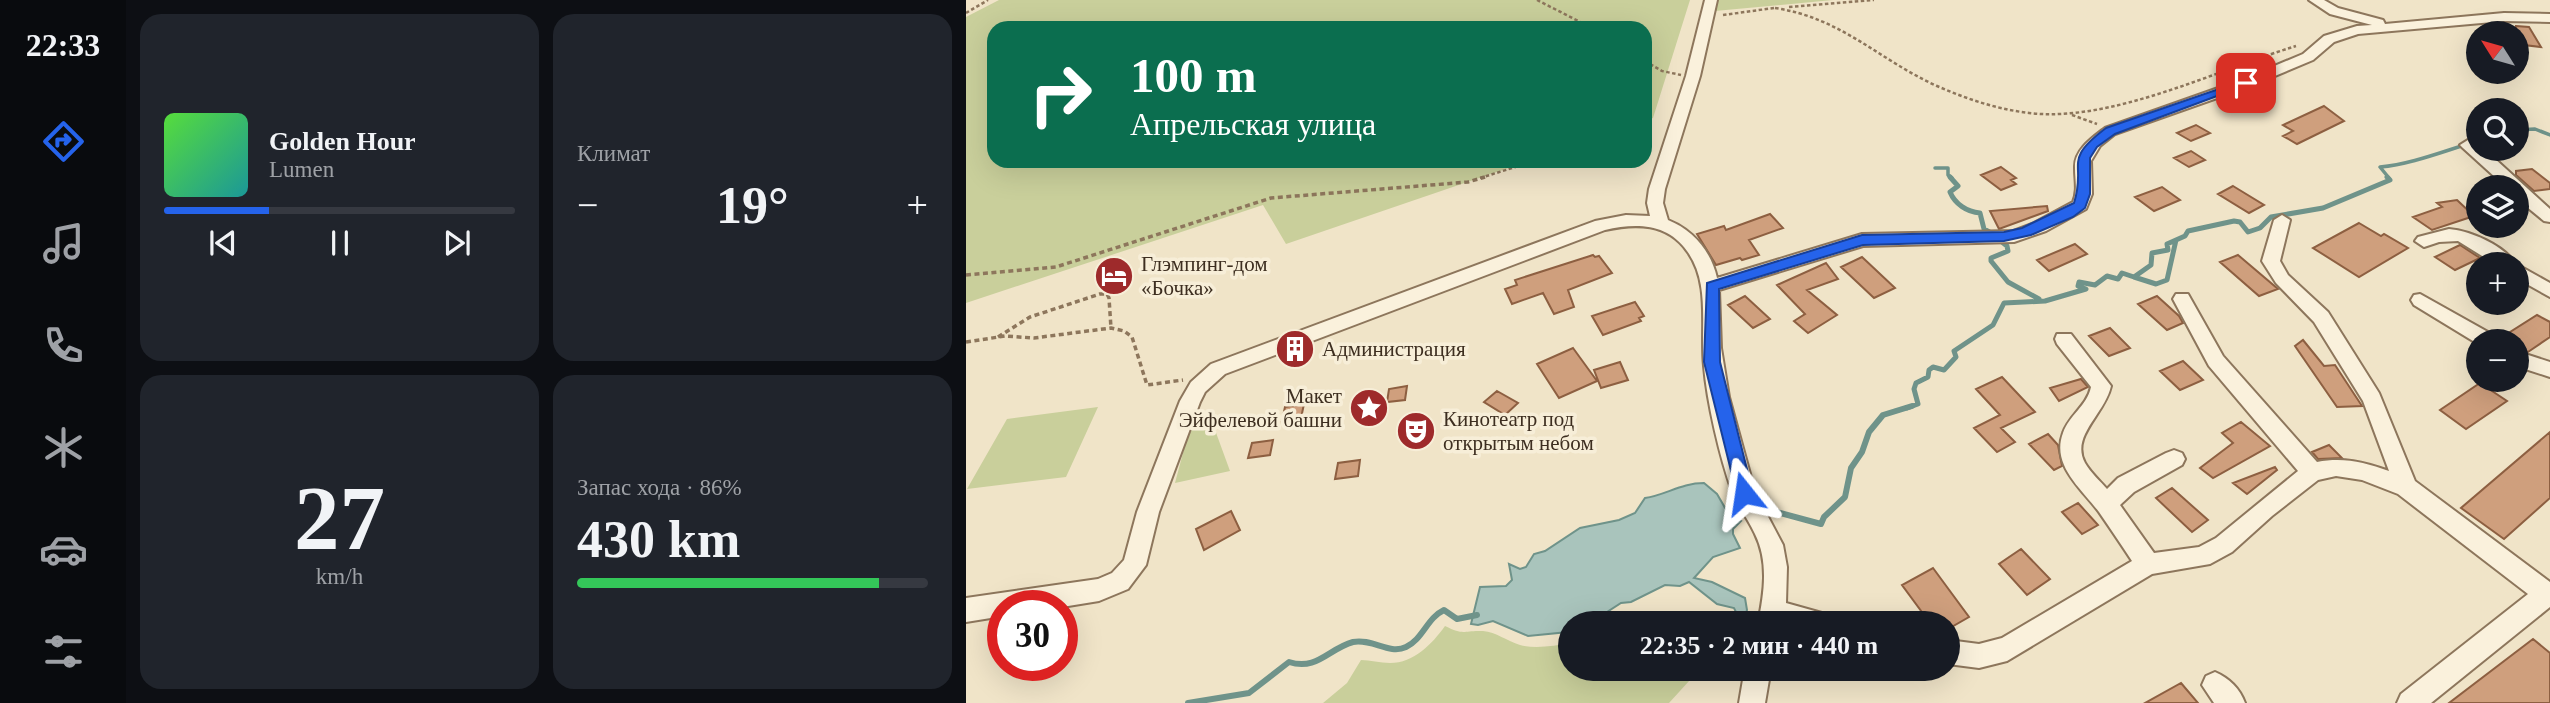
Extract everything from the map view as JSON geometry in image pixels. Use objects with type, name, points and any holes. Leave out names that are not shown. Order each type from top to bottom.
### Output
[{"type":"street","points":[[1660,223],[1655,204],[1657,189],[1693,76],[1711,0]]},
{"type":"street","points":[[2314,0],[2343,14],[2403,27]]},
{"type":"street","points":[[2314,0],[2326,28]]},
{"type":"street","points":[[2326,28],[2357,30],[2403,27],[2502,9],[2550,18]]},
{"type":"street","points":[[1712,286],[1862,240],[1996,237],[2026,232],[2068,214],[2080,205],[2084,194],[2083,158],[2092,144],[2110,131],[2246,83],[2308,57],[2326,28]]},
{"type":"street","points":[[2489,161],[2503,175]]},
{"type":"street","points":[[2529,199],[2550,217]]},
{"type":"street","points":[[966,610],[1099,590],[1109,587],[1129,573],[1134,565],[1148,512],[1190,401],[1198,387],[1228,364],[1601,225],[1637,219],[1660,223],[1680,232],[1694,247],[1707,269],[1712,286],[1712,362],[1744,493],[1768,534],[1772,549],[1776,572],[1772,611]]},
{"type":"street","points":[[2282,220],[2271,261],[2282,279],[2321,317],[2372,399],[2406,487]]},
{"type":"street","points":[[2424,241],[2442,233],[2458,234],[2487,252]]},
{"type":"street","points":[[2529,278],[2550,291]]},
{"type":"street","points":[[2182,299],[2216,361],[2312,472]]},
{"type":"street","points":[[2420,300],[2468,329]]},
{"type":"street","points":[[2064,339],[2101,386],[2098,400],[2073,433],[2070,451],[2076,468],[2106,504],[2148,565]]},
{"type":"street","points":[[2529,363],[2550,370]]},
{"type":"street","points":[[2106,504],[2126,485],[2174,459]]},
{"type":"street","points":[[1960,654],[1979,656],[2007,649],[2148,565],[2202,557],[2224,545],[2264,509],[2312,472],[2336,467],[2363,471],[2406,487],[2548,595],[2410,703]]},
{"type":"street","points":[[1752,703],[1756,681]]},
{"type":"path","points":[[966,13],[988,0]]},
{"type":"path","points":[[1537,0],[1578,21]]},
{"type":"path","points":[[1706,17],[1874,0]]},
{"type":"path","points":[[1775,8],[1793,9],[1818,16],[1934,85],[1988,108],[2034,116],[2066,114],[2143,98],[2284,49],[2326,28]]},
{"type":"path","points":[[1652,65],[1667,73],[1693,76]]},
{"type":"path","points":[[2066,114],[2087,119],[2110,131]]},
{"type":"path","points":[[966,275],[1056,267],[1270,198],[1468,182],[1513,168]]},
{"type":"path","points":[[998,337],[1006,328],[1023,319],[1104,293],[1109,298],[1111,328]]},
{"type":"path","points":[[966,342],[998,337],[1034,338],[1118,329],[1132,337],[1147,385],[1181,379],[1198,387]]},
{"type":"green space","points":[[999,0],[1690,0],[1652,118],[1652,21],[987,21],[987,168],[1509,168],[1286,244],[1263,205],[966,303],[966,17]]},
{"type":"green space","points":[[1717,0],[1833,0],[1715,11]]},
{"type":"green space","points":[[1098,407],[1066,477],[967,489],[1007,419]]},
{"type":"green space","points":[[1211,419],[1230,471],[1175,483],[1191,423]]},
{"type":"green space","points":[[1445,626],[1461,632],[1488,632],[1526,646],[1558,645],[1558,681],[1689,681],[1669,703],[1323,703],[1347,683],[1361,660],[1390,663],[1407,660],[1434,639]]},
{"type":"water","points":[[1704,483],[1717,494],[1728,513],[1741,521],[1733,529],[1740,548],[1713,557],[1694,578],[1712,582],[1745,598],[1747,611],[1736,611],[1734,608],[1717,604],[1689,582],[1680,586],[1665,585],[1609,611],[1558,611],[1558,633],[1528,636],[1493,621],[1471,624],[1480,587],[1506,586],[1512,580],[1509,564],[1520,569],[1526,567],[1534,554],[1545,551],[1580,528],[1619,520],[1635,513],[1645,498]]},
{"type":"building","points":[[2529,27],[2541,47],[2529,46]]},
{"type":"building","points":[[2324,106],[2344,121],[2297,144],[2283,136],[2293,131],[2283,125]]},
{"type":"building","points":[[2196,125],[2210,133],[2191,141],[2177,133]]},
{"type":"building","points":[[2191,151],[2205,160],[2189,167],[2174,158]]},
{"type":"building","points":[[2001,167],[2016,178],[2011,180],[2016,184],[2001,190],[1981,175]]},
{"type":"building","points":[[2532,169],[2550,183],[2550,189],[2534,191],[2529,187],[2529,175],[2516,175],[2516,171]]},
{"type":"building","points":[[2233,186],[2264,205],[2249,213],[2218,194]]},
{"type":"building","points":[[2162,187],[2180,200],[2154,211],[2135,197]]},
{"type":"building","points":[[2457,200],[2466,208],[2466,219],[2432,230],[2413,217],[2442,207],[2437,203]]},
{"type":"building","points":[[2047,206],[2048,211],[1999,229],[1990,211]]},
{"type":"building","points":[[1770,214],[1783,228],[1749,240],[1759,255],[1742,260],[1740,258],[1716,265],[1697,234],[1724,226],[1726,230]]},
{"type":"building","points":[[2359,223],[2408,248],[2359,277],[2313,248]]},
{"type":"building","points":[[2075,244],[2087,254],[2049,271],[2037,260]]},
{"type":"building","points":[[2460,245],[2471,252],[2466,252],[2466,265],[2455,270],[2435,257]]},
{"type":"building","points":[[1593,255],[1599,256],[1612,273],[1568,290],[1574,307],[1554,314],[1543,293],[1512,304],[1505,289],[1517,285],[1515,280]]},
{"type":"building","points":[[2238,255],[2278,289],[2259,296],[2220,262]]},
{"type":"building","points":[[1862,257],[1895,288],[1874,298],[1841,267]]},
{"type":"building","points":[[1826,263],[1838,279],[1807,290],[1837,315],[1808,333],[1794,321],[1805,314],[1777,285]]},
{"type":"building","points":[[1745,296],[1770,319],[1753,328],[1728,305]]},
{"type":"building","points":[[2157,296],[2183,323],[2167,330],[2138,304]]},
{"type":"building","points":[[1635,302],[1644,316],[1639,318],[1641,321],[1603,335],[1592,316]]},
{"type":"building","points":[[2537,315],[2550,322],[2550,337],[2529,351],[2529,329],[2515,329]]},
{"type":"building","points":[[2110,328],[2130,348],[2109,356],[2089,336]]},
{"type":"building","points":[[2303,340],[2324,366],[2335,365],[2362,406],[2337,407],[2295,346]]},
{"type":"building","points":[[1573,348],[1597,381],[1559,398],[1537,364]]},
{"type":"building","points":[[2183,361],[2203,380],[2180,390],[2160,371]]},
{"type":"building","points":[[1620,362],[1628,380],[1601,388],[1594,370]]},
{"type":"building","points":[[2002,377],[2035,412],[2001,428],[2015,442],[1997,452],[1974,428],[2000,415],[1976,389]]},
{"type":"building","points":[[2081,379],[2088,387],[2059,401],[2050,388]]},
{"type":"building","points":[[1407,386],[1405,400],[1387,402],[1389,389]]},
{"type":"building","points":[[1497,391],[1518,403],[1505,415],[1484,402]]},
{"type":"building","points":[[2467,392],[2494,392],[2507,401],[2466,429],[2440,410]]},
{"type":"building","points":[[1304,404],[1301,418],[1282,421],[1285,407]]},
{"type":"building","points":[[2241,422],[2270,446],[2213,478],[2200,468],[2233,443],[2222,433]]},
{"type":"building","points":[[2550,432],[2550,498],[2504,539],[2461,508]]},
{"type":"building","points":[[2048,434],[2058,445],[2062,466],[2054,470],[2029,444]]},
{"type":"building","points":[[1273,440],[1270,455],[1248,458],[1252,443]]},
{"type":"building","points":[[2329,445],[2342,458],[2318,459],[2312,452]]},
{"type":"building","points":[[1360,460],[1358,476],[1335,479],[1338,463]]},
{"type":"building","points":[[2275,467],[2277,470],[2247,494],[2233,483]]},
{"type":"building","points":[[2172,488],[2208,520],[2192,532],[2156,498]]},
{"type":"building","points":[[2078,503],[2098,525],[2082,534],[2062,512]]},
{"type":"building","points":[[1231,511],[1240,530],[1204,550],[1196,529]]},
{"type":"building","points":[[2021,549],[2050,579],[2027,595],[1999,564]]},
{"type":"building","points":[[1933,568],[1969,617],[1960,622],[1960,611],[1921,611],[1902,585]]},
{"type":"building","points":[[2533,639],[2550,653],[2550,703],[2449,703]]},
{"type":"building","points":[[2181,683],[2198,703],[2145,703]]},
{"type":"waterway","points":[[2529,129],[2550,135]]},
{"type":"waterway","points":[[2389,178],[2380,167],[2417,160],[2466,145]]},
{"type":"waterway","points":[[1935,168],[1948,168],[1948,175],[1952,178]]},
{"type":"waterway","points":[[1950,177],[1958,186],[1950,192],[1955,200],[1966,209],[1980,213],[1984,229],[1991,233]]},
{"type":"waterway","points":[[2176,240],[2185,236],[2188,231],[2234,221],[2240,222],[2248,232],[2260,228],[2271,217],[2323,208],[2390,180],[2387,177]]},
{"type":"waterway","points":[[1997,238],[2007,246],[2008,251],[1991,258],[1991,261],[2008,282],[2039,299]]},
{"type":"waterway","points":[[2134,277],[2156,284],[2167,280],[2176,240]]},
{"type":"waterway","points":[[2134,277],[2151,265],[2152,253],[2168,250],[2167,244],[2176,240]]},
{"type":"waterway","points":[[1907,408],[1918,404],[1914,389],[1916,383],[1928,377],[1929,370],[1933,367],[1944,370],[1956,357],[1954,351],[1993,325],[2004,303],[2045,301],[2086,289],[2078,286],[2079,282],[2095,285],[2107,276],[2118,279],[2122,273],[2134,277]]},
{"type":"waterway","points":[[1766,509],[1821,524],[1824,517],[1845,497],[1851,468],[1862,452],[1869,432],[1883,415],[1912,406]]},
{"type":"waterway","points":[[1188,703],[1249,693],[1289,662],[1307,664],[1353,642],[1367,642],[1393,649],[1406,647],[1444,610],[1457,619],[1477,615]]},
{"type":"place","name":"Глэмпинг-дом «Бочка»","points":[[1114,276]]},
{"type":"place","name":"Администрация","points":[[1295,349]]},
{"type":"place","name":"Макет Эйфелевой башни","points":[[1369,408]]},
{"type":"place","name":"Кинотеатр под открытым небом","points":[[1416,431]]},
{"type":"route","points":[[1744,493],[1712,362],[1712,286],[1862,240],[2014,236],[2026,232],[2068,214],[2080,205],[2084,194],[2083,158],[2098,139],[2136,121],[2246,83]]}]
